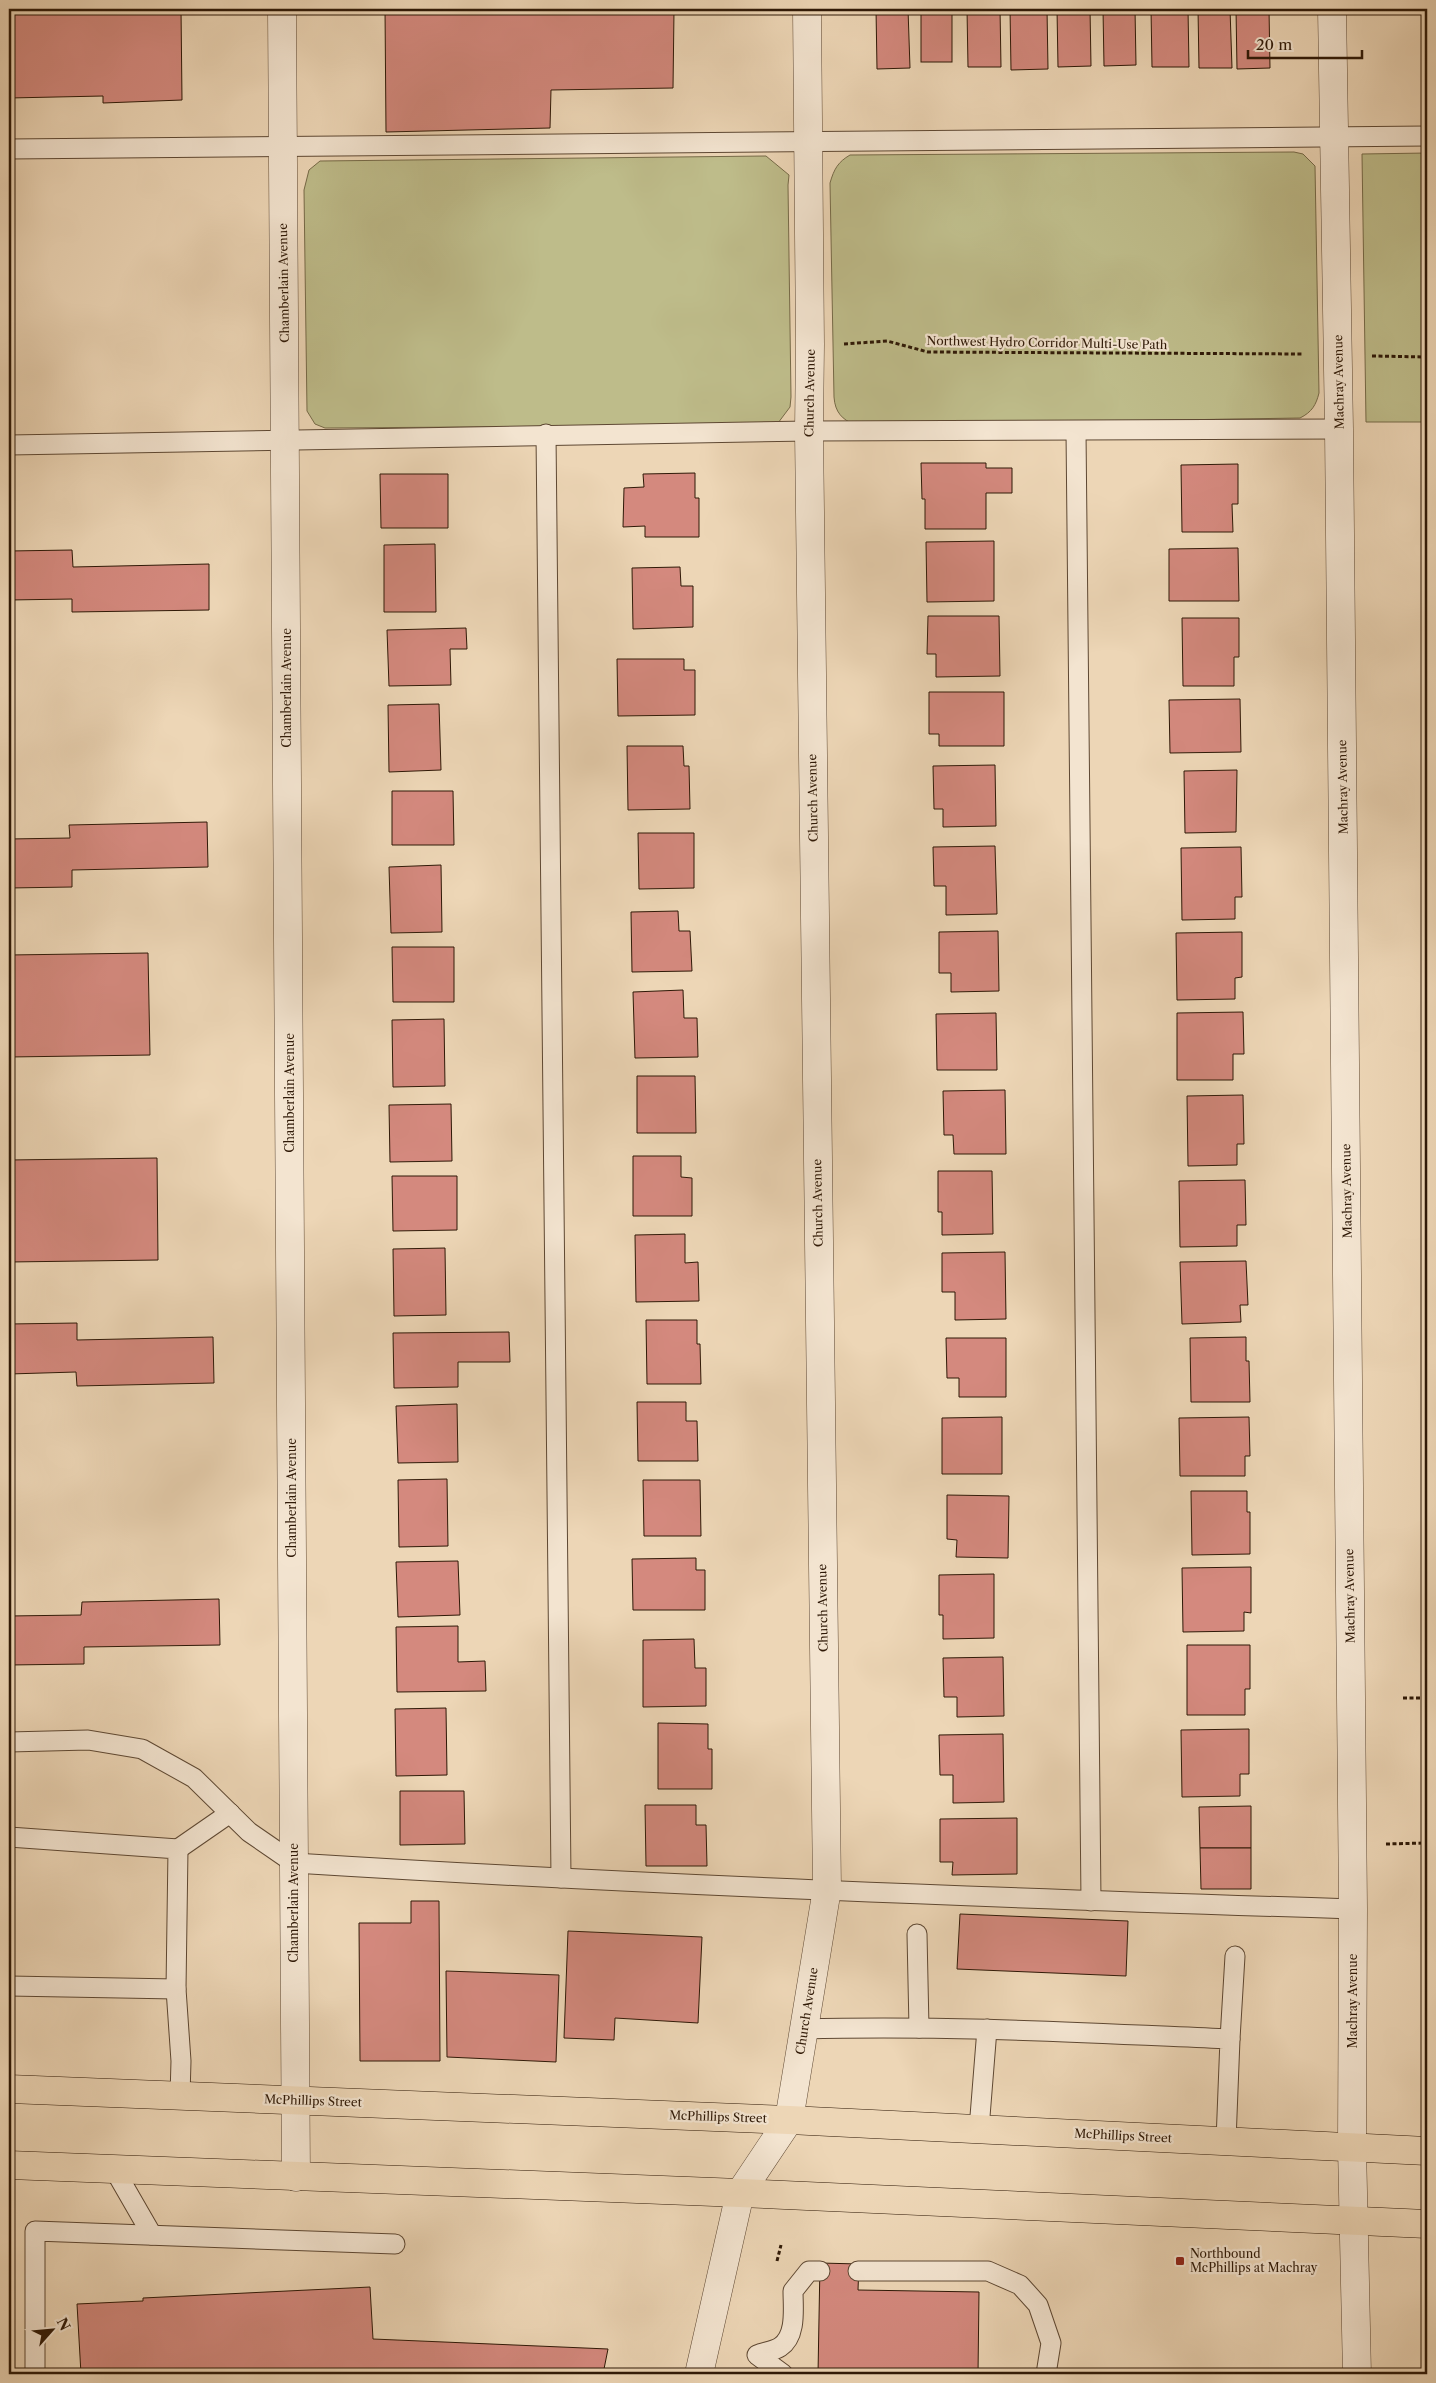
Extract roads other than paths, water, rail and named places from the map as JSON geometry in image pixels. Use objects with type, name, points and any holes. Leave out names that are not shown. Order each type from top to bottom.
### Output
[{"type":"main road","name":"McPhillips Street","points":[[9,2089],[789,2120],[1427,2151]]},
{"type":"main road","points":[[9,2165],[740,2193],[1427,2224]]},
{"type":"street","name":"Chamberlain Avenue","points":[[282,9],[296,2177]]},
{"type":"street","name":"Church Avenue","points":[[699,2374],[740,2193],[789,2120],[827,1890],[809,431],[807,9]]},
{"type":"street","name":"Machray Avenue","points":[[1332,9],[1339,429],[1353,1844],[1352,2147],[1357,2374]]},
{"type":"lane","points":[[9,149],[1427,136]]},
{"type":"lane","points":[[9,445],[546,434],[1339,429]]},
{"type":"lane","points":[[1076,431],[1090,1901]]},
{"type":"lane","points":[[546,434],[561,1878]]},
{"type":"lane","points":[[9,1742],[88,1740],[142,1749],[194,1778],[249,1832],[294,1863],[827,1890],[1353,1909]]},
{"type":"lane","points":[[9,1837],[178,1849],[230,1813]]},
{"type":"lane","points":[[178,1849],[176,1989],[181,2061],[180,2096]]},
{"type":"lane","points":[[917,1934],[919,2028]]},
{"type":"lane","points":[[1226,2141],[1235,1956]]},
{"type":"lane","points":[[9,1986],[176,1989]]},
{"type":"lane","points":[[804,2029],[987,2029],[1230,2038]]},
{"type":"lane","points":[[978,2129],[987,2029]]},
{"type":"lane","points":[[114,2170],[152,2235]]},
{"type":"lane","points":[[35,2374],[35,2231],[396,2244]]},
{"type":"lane","points":[[783,2374],[757,2355],[781,2347],[794,2320],[793,2290],[809,2271],[820,2271]]},
{"type":"lane","points":[[858,2271],[988,2271],[1020,2285],[1038,2305],[1051,2343],[1046,2374]]},
{"type":"place","name":"Northbound McPhillips at Machray","points":[[1180,2261]]}]
